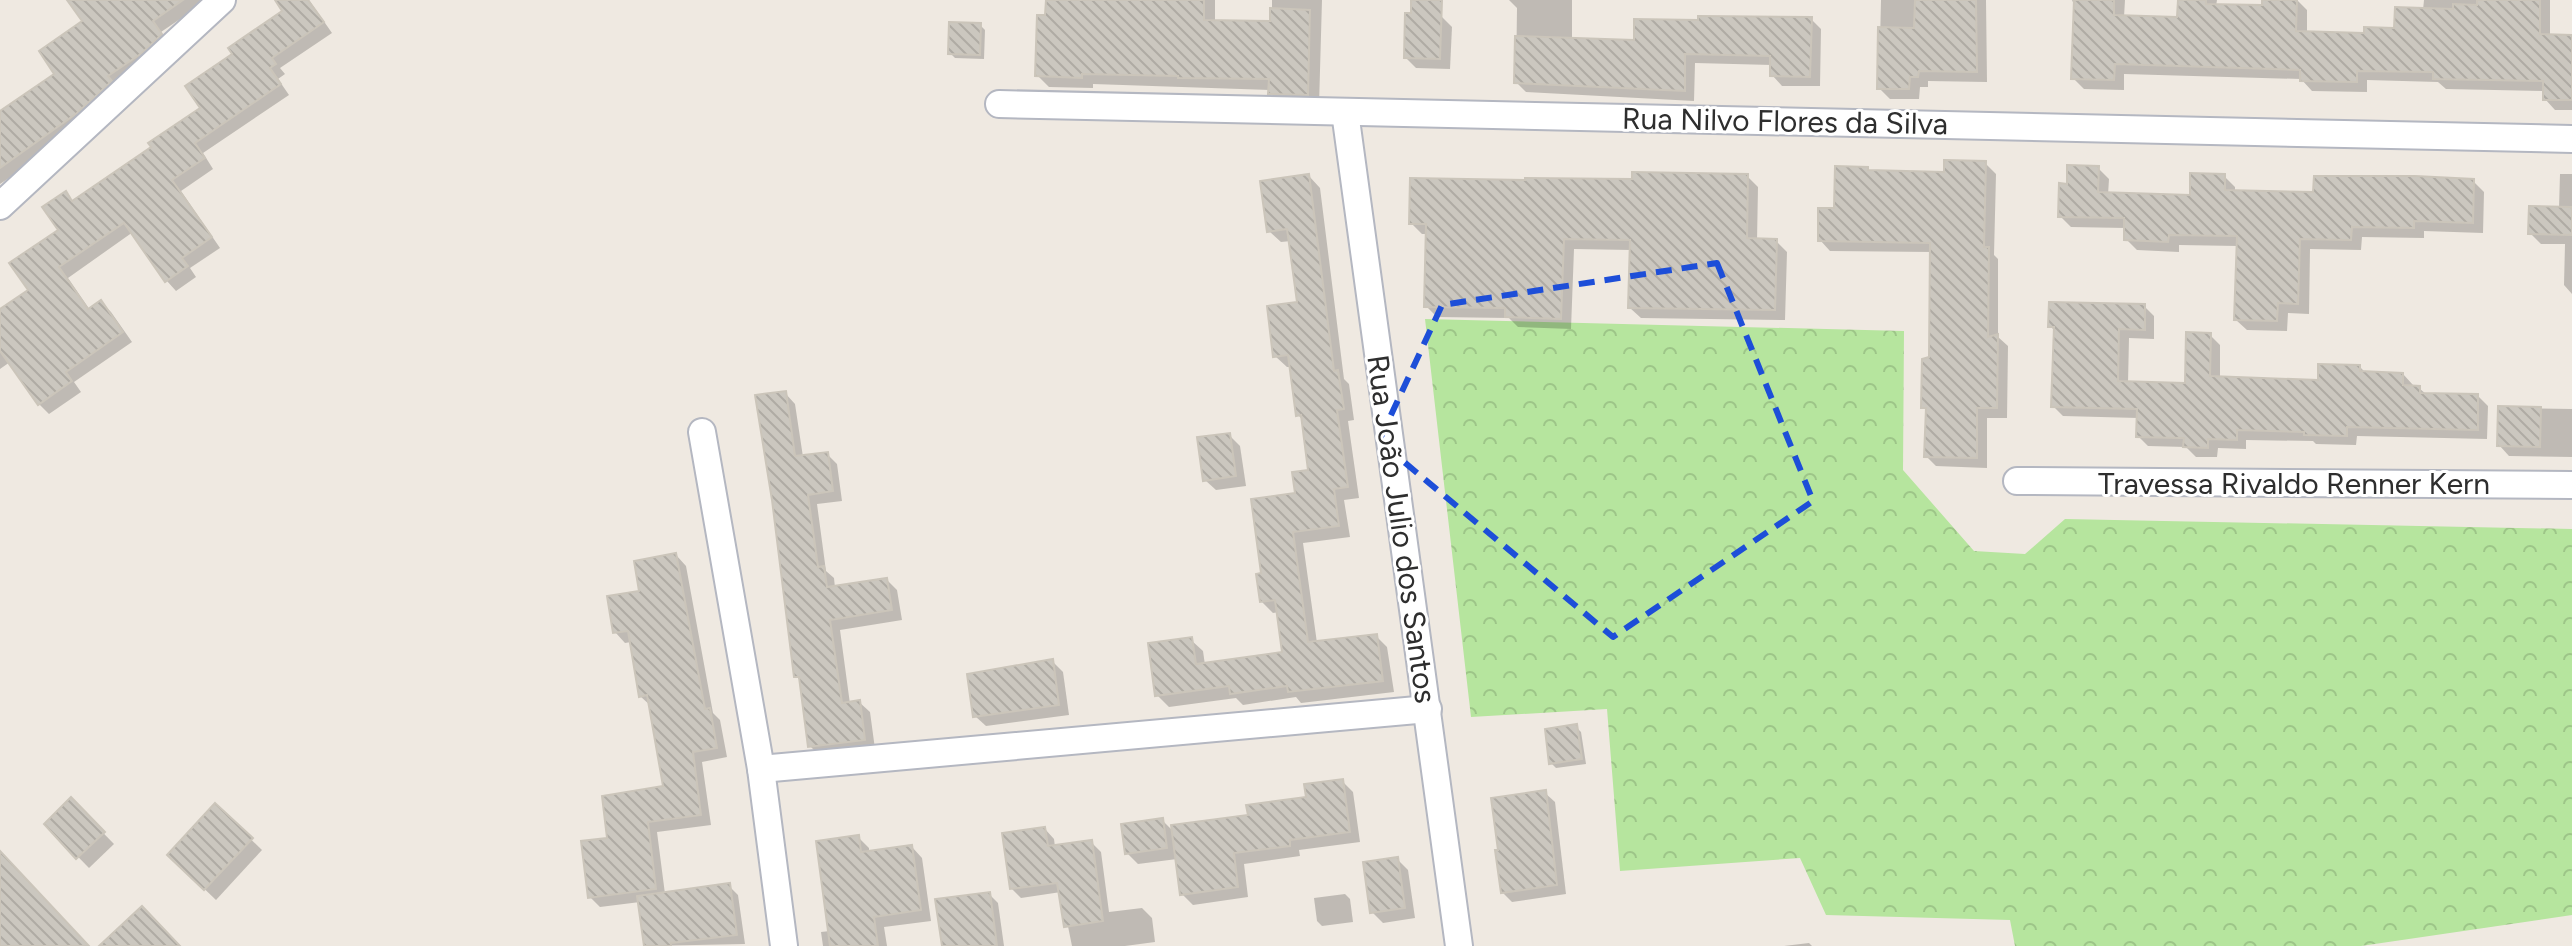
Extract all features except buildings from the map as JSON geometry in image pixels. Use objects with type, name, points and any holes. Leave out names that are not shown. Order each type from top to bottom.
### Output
[{"type":"street","points":[[0,206],[222,0]]},
{"type":"street","name":"Rua Nilvo Flores da Silva","points":[[999,104],[2572,139]]},
{"type":"street","name":"Rua João Julio dos Santos","points":[[1345,112],[1459,946]]},
{"type":"street","points":[[702,432],[761,769],[784,946]]},
{"type":"street","name":"Travessa Rivaldo Renner Kern","points":[[2017,481],[2572,485]]},
{"type":"street","points":[[761,769],[1428,709]]},
{"type":"highlighted area","points":[[1717,263],[1813,501],[1613,637],[1379,441],[1442,305]]},
{"type":"green space","points":[[1425,319],[1904,331],[1903,470],[1974,551],[2025,554],[2065,519],[2572,529],[2572,915],[2361,946],[2015,946],[2010,920],[1826,915],[1800,858],[1620,871],[1607,709],[1471,717]]}]
